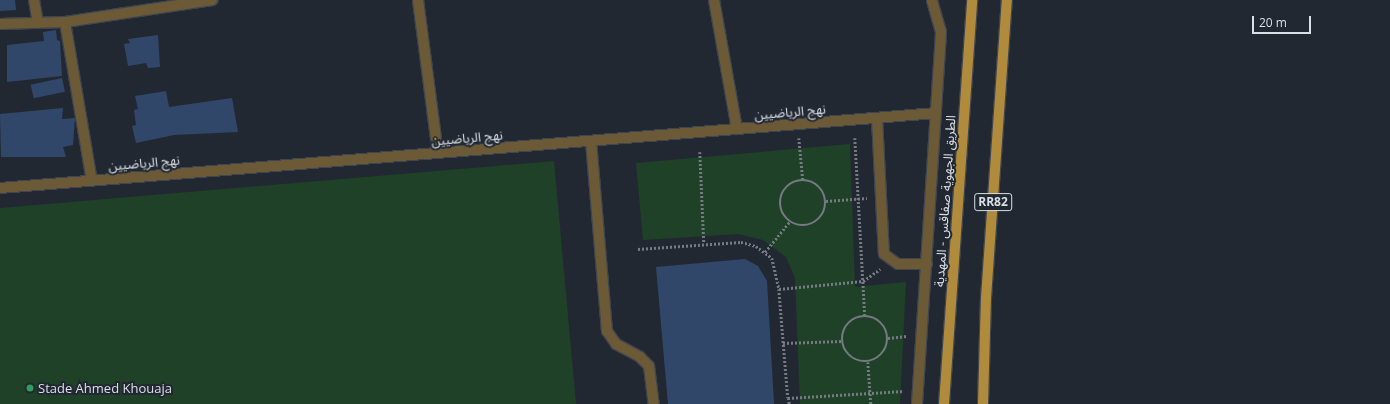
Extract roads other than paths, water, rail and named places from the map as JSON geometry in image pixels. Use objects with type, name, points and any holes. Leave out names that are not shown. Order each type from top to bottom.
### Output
[{"type":"main road","name":"الطريق الجهوية صفاقس - المهدية","points":[[944,404],[972,0]]},
{"type":"main road","name":"RR82","points":[[983,404],[986,298],[1007,0]]},
{"type":"street","points":[[34,0],[38,23]]},
{"type":"street","points":[[0,24],[65,22],[212,0]]},
{"type":"street","points":[[418,0],[438,153]]},
{"type":"street","points":[[714,0],[737,129]]},
{"type":"street","points":[[917,404],[941,32],[932,0]]},
{"type":"street","points":[[65,22],[92,181]]},
{"type":"street","name":"نهج الرياضيين","points":[[0,188],[936,113]]},
{"type":"street","points":[[877,118],[883,248],[887,259],[898,264],[927,264]]},
{"type":"street","points":[[591,141],[608,331],[616,344],[640,356],[649,366],[654,404]]},
{"type":"place","name":"Stade Ahmed Khouaja","points":[[30,388]]}]
